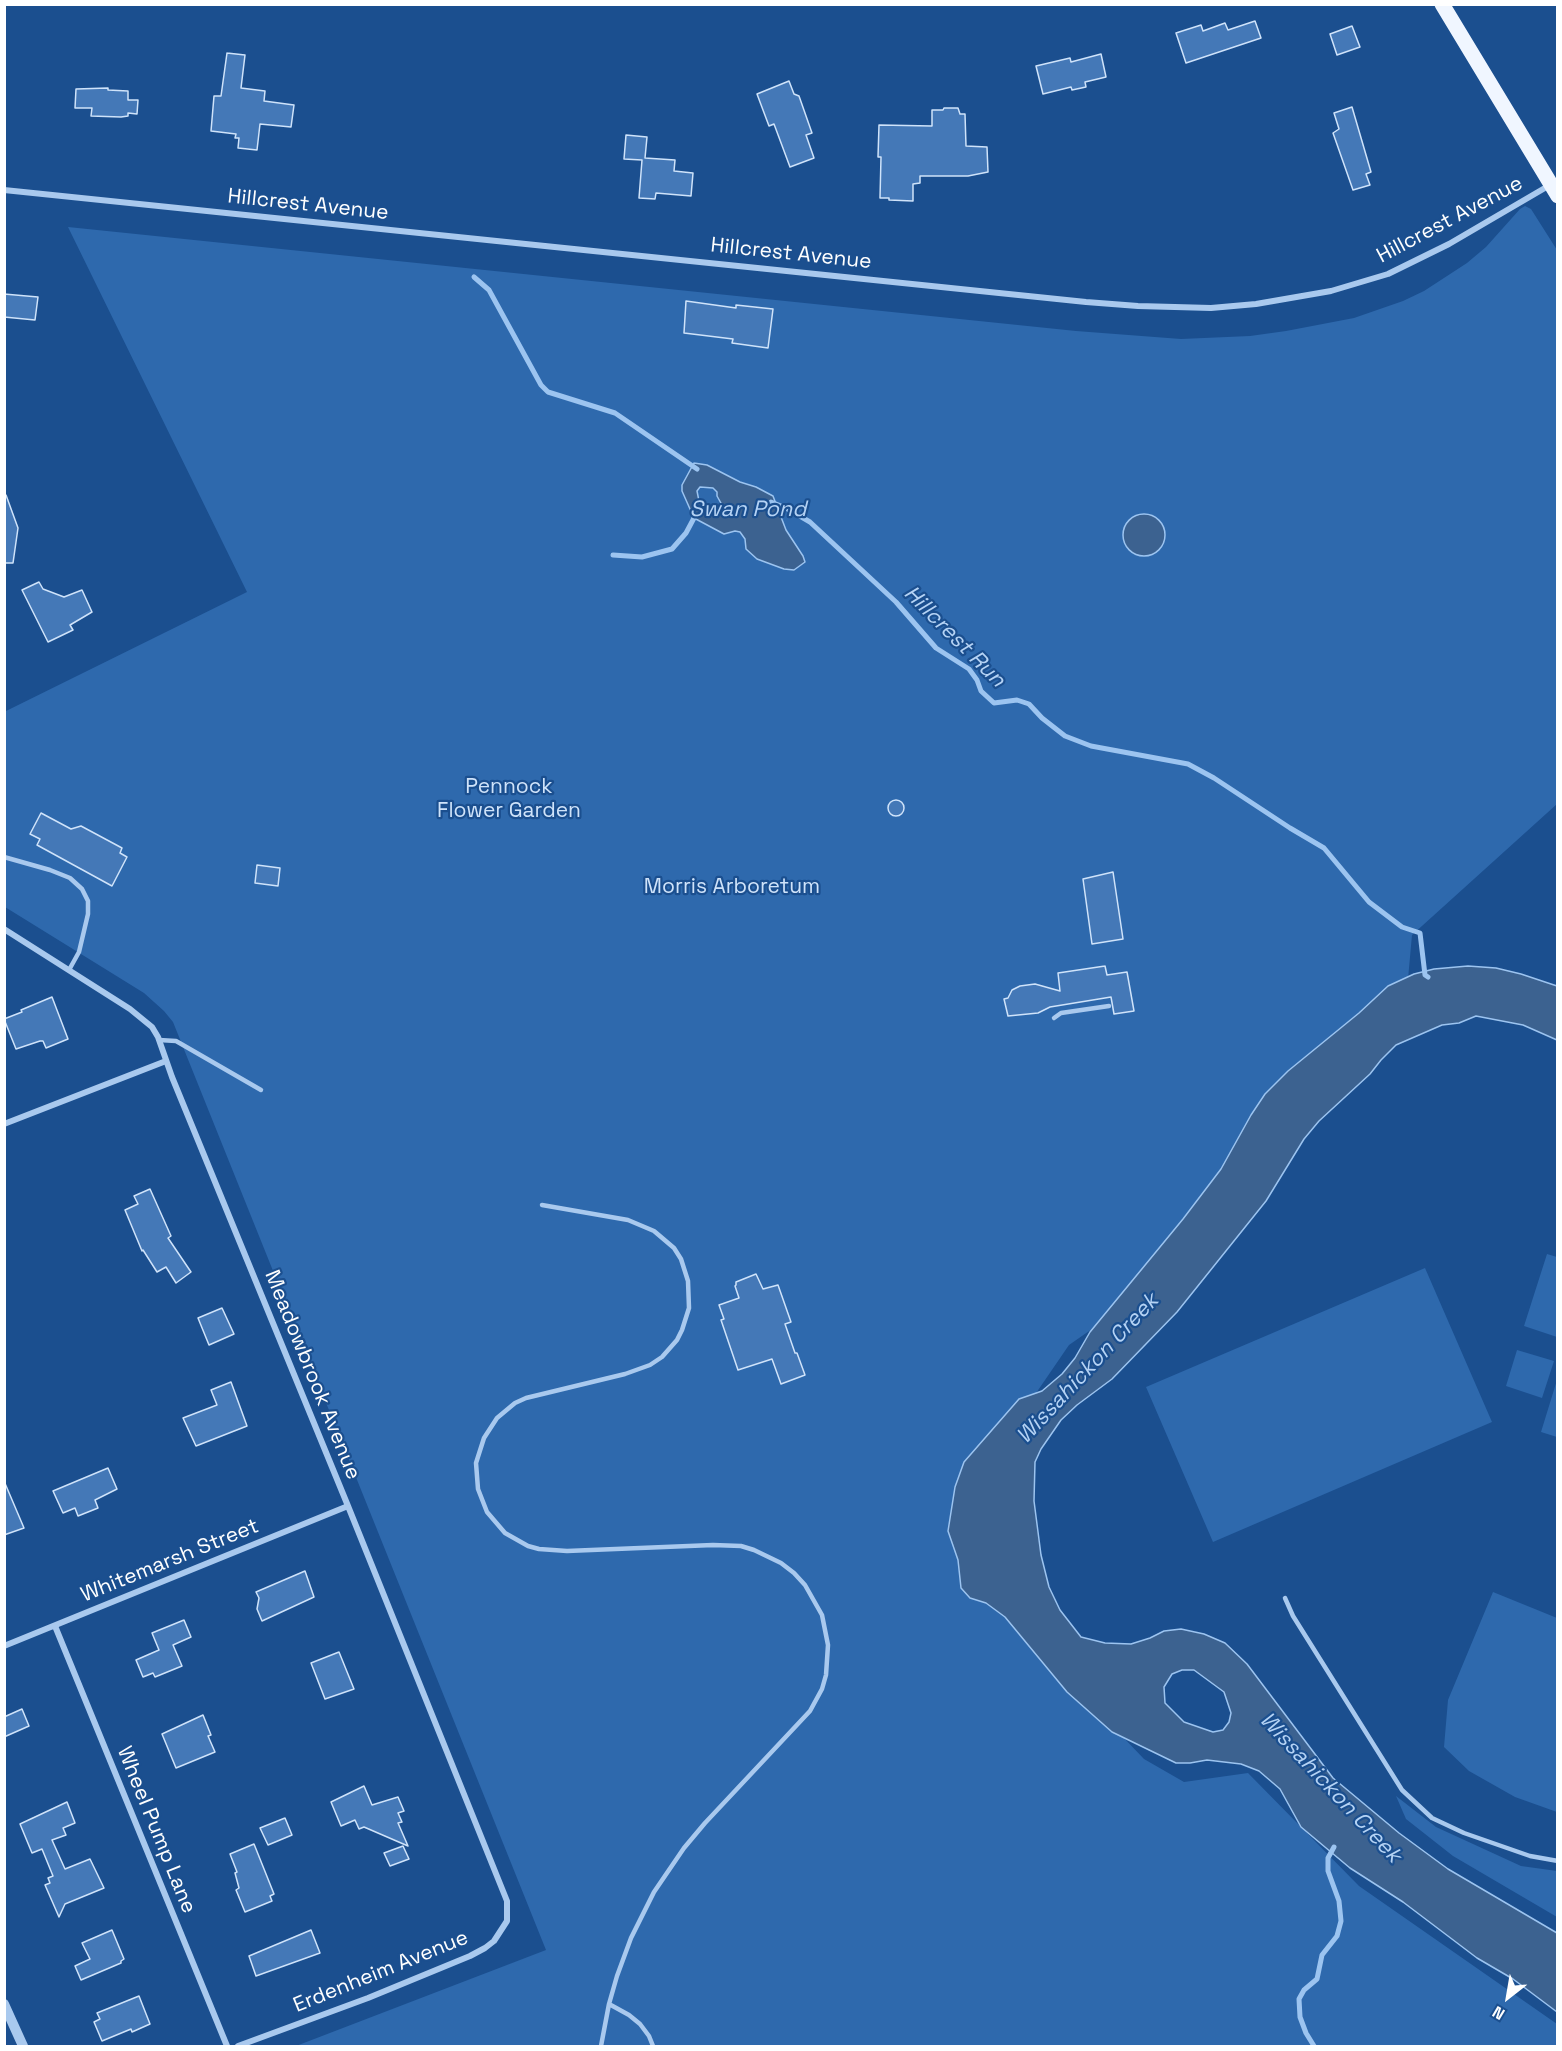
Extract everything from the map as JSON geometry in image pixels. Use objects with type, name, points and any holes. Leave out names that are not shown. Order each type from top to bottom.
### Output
[{"type":"main road","points":[[1442,4],[1555,187]]},
{"type":"street","name":"Hillcrest Avenue","points":[[4,190],[1086,302],[1211,308],[1256,304],[1331,291],[1388,274],[1441,249],[1555,187]]},
{"type":"street","name":"Meadowbrook Avenue","points":[[4,929],[143,1019],[152,1027],[159,1040],[507,1901]]},
{"type":"street","points":[[4,1124],[166,1061]]},
{"type":"street","name":"Whitemarsh Street","points":[[4,1646],[348,1506]]},
{"type":"street","name":"Wheel Pump Lane","points":[[55,1626],[227,2046]]},
{"type":"street","name":"Erdenheim Avenue","points":[[237,2046],[368,1998],[485,1948],[494,1941],[507,1921],[507,1901]]},
{"type":"street","points":[[4,2004],[23,2046]]},
{"type":"lane","points":[[4,858],[51,870],[70,879],[82,889],[88,901],[88,914],[79,952],[69,970]]},
{"type":"lane","points":[[1054,1018],[1061,1013],[1108,1006]]},
{"type":"lane","points":[[159,1040],[176,1041],[246,1083],[261,1089]]},
{"type":"lane","points":[[542,1205],[628,1220],[660,1235],[674,1248],[686,1269],[688,1308],[677,1340],[662,1357],[650,1365],[639,1371],[526,1398],[515,1403],[497,1418],[484,1438],[476,1463],[478,1489],[487,1512],[505,1533],[522,1543],[539,1549],[567,1551],[713,1545],[741,1546],[754,1550],[781,1563],[805,1585],[822,1615],[828,1645],[826,1675],[822,1689],[810,1711],[791,1734],[705,1823],[658,1885],[631,1938],[609,2004],[601,2046]]},
{"type":"lane","points":[[1285,1598],[1293,1616],[1402,1790],[1432,1818],[1464,1833],[1530,1856],[1557,1862]]},
{"type":"lane","points":[[609,2004],[640,2024],[653,2046]]},
{"type":"green space","name":"Morris Arboretum","points":[[1525,206],[1531,209],[1557,250],[1557,804],[1412,935],[1408,979],[1177,1270],[1069,1345],[1006,1437],[1077,1689],[1144,1759],[1184,1782],[1248,1773],[1359,1886],[1557,2024],[1557,2046],[296,2046],[546,1950],[173,1022],[144,993],[5,907],[4,712],[247,592],[68,227],[1076,331],[1181,339],[1250,336],[1286,331],[1354,318],[1403,301],[1424,291],[1467,263],[1486,247]]},
{"type":"green space","points":[[1547,1254],[1557,1257],[1557,1337],[1524,1326]]},
{"type":"green space","points":[[1425,1268],[1492,1422],[1213,1542],[1146,1387]]},
{"type":"green space","points":[[1517,1350],[1554,1361],[1542,1398],[1506,1386]]},
{"type":"green space","points":[[1557,1380],[1558,1437],[1541,1432]]},
{"type":"green space","points":[[1493,1592],[1557,1618],[1557,1812],[1515,1797],[1469,1771],[1444,1747],[1448,1700]]},
{"type":"green space","points":[[1396,1796],[1436,1827],[1521,1866],[1557,1871],[1557,1917],[1453,1856],[1406,1819]]},
{"type":"water","name":"Swan Pond","points":[[694,463],[707,465],[773,496],[786,530],[805,562],[794,570],[784,569],[757,559],[746,549],[745,539],[740,532],[724,534],[694,518],[682,491],[682,485]],"holes":[[[700,487],[713,488],[722,505],[718,509],[699,501],[697,491]]]},
{"type":"water","points":[[1144,514],[1159,520],[1165,535],[1159,550],[1144,556],[1129,550],[1123,535],[1129,520]]},
{"type":"water","name":"Wissahickon Creek","points":[[1468,966],[1496,968],[1557,986],[1557,1040],[1523,1025],[1476,1016],[1459,1023],[1442,1025],[1396,1045],[1370,1074],[1319,1121],[1304,1139],[1266,1201],[1177,1312],[1112,1379],[1061,1420],[1035,1462],[1034,1501],[1041,1555],[1049,1587],[1060,1610],[1081,1637],[1105,1643],[1131,1644],[1164,1631],[1181,1629],[1204,1634],[1225,1643],[1247,1664],[1333,1778],[1399,1833],[1448,1869],[1557,1933],[1557,2012],[1513,1979],[1477,1958],[1403,1902],[1350,1868],[1301,1827],[1280,1789],[1259,1771],[1241,1764],[1207,1760],[1176,1763],[1112,1732],[1067,1692],[1005,1617],[986,1603],[970,1598],[961,1588],[958,1560],[948,1531],[955,1487],[964,1462],[1019,1399],[1042,1391],[1062,1374],[1075,1358],[1090,1332],[1221,1169],[1265,1094],[1288,1071],[1388,986],[1414,974],[1434,969]],"holes":[[[1182,1670],[1194,1670],[1224,1692],[1231,1713],[1229,1722],[1223,1730],[1213,1732],[1184,1722],[1165,1703],[1164,1687],[1172,1674]]]},
{"type":"building","points":[[1255,21],[1261,38],[1186,63],[1176,33],[1201,25],[1203,31],[1225,23],[1228,30]]},
{"type":"building","points":[[1352,26],[1360,47],[1337,55],[1330,34]]},
{"type":"building","points":[[227,53],[245,55],[241,88],[265,91],[264,101],[294,105],[291,127],[260,124],[257,150],[238,148],[239,138],[235,138],[236,134],[211,131],[214,96],[221,96]]},
{"type":"building","points":[[1101,54],[1106,77],[1085,82],[1086,87],[1072,90],[1071,87],[1043,94],[1036,66],[1070,58],[1071,62]]},
{"type":"building","points":[[789,81],[794,94],[799,96],[812,133],[806,135],[814,158],[790,167],[774,124],[769,126],[757,94]]},
{"type":"building","points":[[108,88],[108,90],[128,91],[128,100],[138,100],[137,114],[128,113],[128,116],[121,117],[91,116],[92,108],[75,108],[76,89]]},
{"type":"building","points":[[1352,107],[1371,172],[1366,174],[1370,185],[1353,190],[1333,133],[1339,129],[1334,113]]},
{"type":"building","points":[[944,108],[958,108],[960,114],[965,114],[966,146],[987,147],[988,172],[968,176],[920,176],[920,183],[913,184],[913,201],[880,198],[879,125],[932,126],[932,110],[943,110]]},
{"type":"building","points":[[626,135],[647,137],[645,158],[675,160],[674,171],[693,173],[691,196],[656,193],[655,199],[639,198],[642,160],[624,159]]},
{"type":"building","points":[[4,294],[38,297],[35,320],[4,317]]},
{"type":"building","points":[[686,301],[736,308],[736,305],[773,309],[768,348],[732,343],[733,339],[684,333]]},
{"type":"building","points":[[4,495],[6,495],[18,528],[13,563],[4,563]]},
{"type":"building","points":[[39,582],[43,589],[64,597],[82,590],[92,612],[70,625],[73,630],[48,642],[22,590]]},
{"type":"building","points":[[896,800],[904,808],[896,816],[888,808]]},
{"type":"building","points":[[41,813],[71,829],[81,826],[122,848],[120,853],[127,857],[112,886],[37,845],[40,839],[30,834]]},
{"type":"building","points":[[257,865],[280,868],[278,886],[255,883]]},
{"type":"building","points":[[1113,872],[1123,939],[1092,944],[1083,879]]},
{"type":"building","points":[[1105,966],[1107,975],[1127,972],[1134,1011],[1114,1014],[1111,997],[1050,1007],[1038,1013],[1008,1016],[1004,999],[1008,998],[1012,990],[1020,986],[1035,984],[1060,991],[1058,973]]},
{"type":"building","points":[[52,997],[68,1039],[46,1048],[43,1041],[40,1041],[16,1049],[4,1019]]},
{"type":"building","points":[[150,1189],[171,1236],[168,1238],[191,1272],[176,1283],[166,1267],[157,1272],[142,1251],[125,1210],[138,1204],[134,1196]]},
{"type":"building","points":[[756,1274],[763,1289],[778,1285],[791,1322],[785,1324],[805,1375],[781,1384],[772,1359],[738,1370],[721,1320],[724,1319],[719,1305],[739,1298],[736,1282]]},
{"type":"building","points":[[222,1308],[234,1334],[209,1345],[198,1318]]},
{"type":"building","points":[[231,1382],[247,1426],[196,1446],[183,1418],[217,1405],[211,1390]]},
{"type":"building","points":[[108,1468],[117,1489],[95,1500],[98,1508],[78,1516],[75,1508],[63,1513],[53,1491]]},
{"type":"building","points":[[4,1481],[24,1528],[4,1535]]},
{"type":"building","points":[[305,1571],[314,1597],[262,1621],[257,1609],[259,1598],[256,1592]]},
{"type":"building","points":[[184,1620],[191,1637],[173,1645],[182,1666],[155,1677],[153,1673],[143,1677],[136,1660],[159,1650],[152,1633]]},
{"type":"building","points":[[339,1652],[354,1689],[325,1699],[311,1663]]},
{"type":"building","points":[[22,1709],[29,1726],[4,1737],[4,1717]]},
{"type":"building","points":[[203,1715],[215,1752],[176,1768],[162,1734]]},
{"type":"building","points":[[364,1786],[372,1805],[398,1797],[404,1811],[398,1813],[402,1822],[398,1823],[408,1846],[364,1827],[359,1829],[355,1820],[341,1826],[331,1802]]},
{"type":"building","points":[[67,1802],[75,1823],[63,1828],[66,1835],[52,1840],[65,1869],[90,1859],[104,1888],[65,1904],[59,1917],[45,1885],[50,1883],[48,1878],[53,1876],[42,1849],[32,1853],[20,1824]]},
{"type":"building","points":[[285,1818],[292,1835],[268,1845],[260,1828]]},
{"type":"building","points":[[254,1844],[274,1894],[270,1896],[272,1901],[245,1912],[236,1890],[239,1888],[235,1873],[237,1872],[230,1854]]},
{"type":"building","points":[[403,1846],[409,1859],[390,1866],[384,1853]]},
{"type":"building","points":[[112,1930],[124,1959],[121,1963],[81,1980],[75,1966],[90,1959],[82,1943]]},
{"type":"building","points":[[311,1930],[320,1953],[256,1976],[249,1956]]},
{"type":"building","points":[[139,1996],[150,2024],[102,2041],[94,2022],[100,2019],[97,2013]]},
{"type":"waterway","name":"Hillcrest Run","points":[[474,277],[489,290],[541,385],[548,392],[615,413],[697,469]]},
{"type":"waterway","name":"Hillcrest Run","points":[[771,502],[810,522],[896,602],[936,648],[969,669],[981,691],[994,703],[1017,700],[1029,704],[1042,718],[1065,736],[1091,746],[1188,764],[1324,848],[1369,902],[1402,927],[1420,933],[1425,975],[1428,977]]},
{"type":"waterway","points":[[613,555],[642,557],[672,549],[686,533],[694,518],[693,513]]},
{"type":"waterway","points":[[1314,2046],[1300,2017],[1299,1999],[1304,1990],[1317,1979],[1322,1955],[1337,1936],[1341,1921],[1339,1901],[1328,1871],[1328,1858],[1334,1847]]},
{"type":"park label","name":"Pennock Flower Garden","points":[[509,799]]}]
